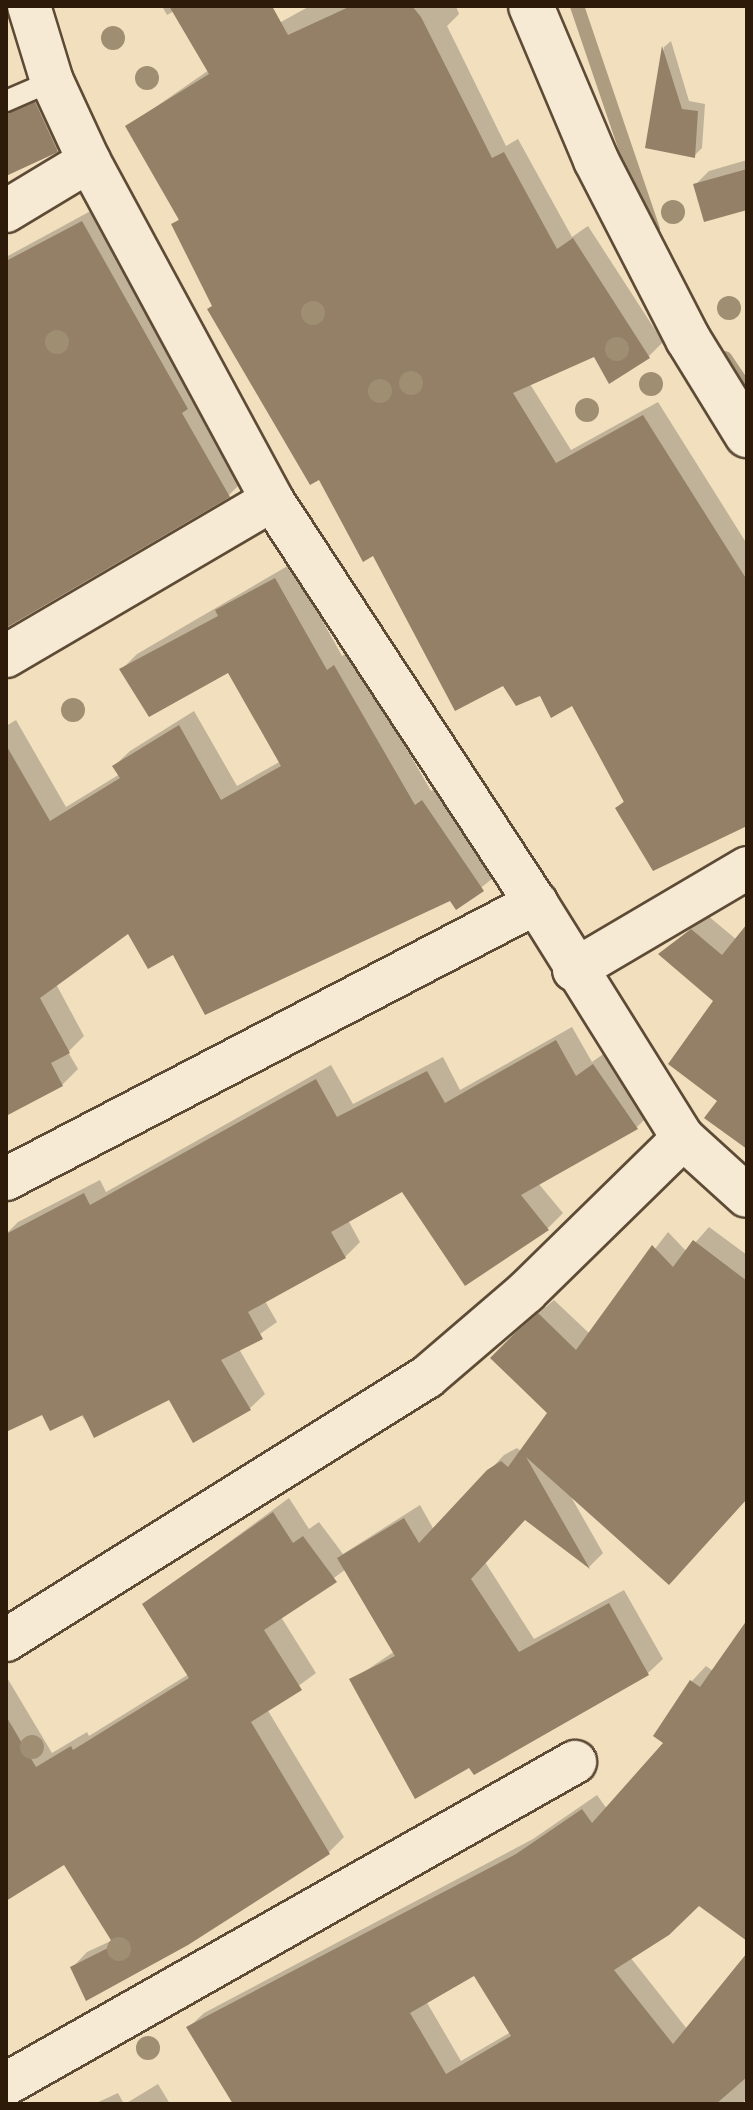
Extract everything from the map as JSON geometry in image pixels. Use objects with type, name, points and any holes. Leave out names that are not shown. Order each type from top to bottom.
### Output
[{"type":"street","points":[[29,6],[52,81],[89,161],[272,500],[536,903],[574,970],[683,1138],[747,1196]]},
{"type":"street","points":[[531,6],[596,160],[688,339],[747,435]]},
{"type":"street","points":[[6,211],[89,161]]},
{"type":"street","points":[[6,656],[272,500]]},
{"type":"street","points":[[574,970],[747,868]]},
{"type":"street","points":[[6,1179],[536,903]]},
{"type":"street","points":[[6,1640],[427,1377],[526,1292],[683,1138]]},
{"type":"street","points":[[6,2084],[575,1762]]},
{"type":"lane","points":[[6,101],[52,81]]},
{"type":"building","points":[[169,6],[272,6],[288,35],[351,6],[412,6],[421,17],[492,158],[504,152],[557,249],[573,238],[650,358],[609,384],[594,357],[513,393],[556,463],[643,415],[747,580],[747,826],[653,871],[615,808],[624,802],[572,706],[551,718],[540,696],[516,706],[503,686],[455,711],[373,556],[363,562],[319,480],[310,485],[207,309],[212,306],[171,224],[179,220],[125,126],[209,74]]},
{"type":"building","points":[[662,46],[682,109],[698,111],[695,158],[645,148]]},
{"type":"building","points":[[35,102],[58,152],[6,176],[6,114]]},
{"type":"building","points":[[747,169],[747,210],[704,222],[693,184]]},
{"type":"building","points":[[82,221],[188,409],[182,413],[230,497],[6,628],[6,261]]},
{"type":"building","points":[[275,578],[327,670],[334,665],[415,805],[422,800],[484,891],[456,910],[450,901],[205,1015],[173,955],[148,969],[128,934],[40,998],[70,1053],[51,1063],[63,1086],[6,1116],[6,745],[50,821],[120,778],[112,766],[179,725],[221,800],[281,766],[228,673],[149,717],[119,669],[218,616],[215,610]]},
{"type":"building","points":[[747,924],[747,1149],[704,1118],[717,1101],[668,1064],[713,1001],[658,954],[691,929],[722,955]]},
{"type":"building","points":[[556,1040],[576,1076],[593,1064],[638,1129],[521,1195],[549,1230],[465,1286],[402,1192],[331,1232],[346,1258],[248,1312],[263,1339],[221,1360],[251,1410],[193,1443],[169,1400],[94,1438],[83,1415],[50,1431],[42,1415],[6,1432],[6,1234],[84,1193],[90,1205],[316,1079],[337,1117],[427,1071],[445,1103]]},
{"type":"building","points":[[693,1240],[747,1281],[747,1499],[669,1585],[526,1457],[590,1569],[525,1520],[471,1579],[519,1652],[609,1603],[649,1675],[474,1775],[469,1768],[415,1799],[349,1679],[395,1656],[337,1558],[404,1518],[419,1543],[487,1470],[501,1461],[508,1467],[547,1413],[490,1358],[514,1334],[538,1313],[576,1350],[652,1245],[673,1267]]},
{"type":"building","points":[[273,1512],[293,1543],[303,1536],[337,1582],[264,1630],[302,1690],[251,1722],[330,1854],[188,1945],[86,2001],[70,1967],[114,1945],[64,1865],[6,1901],[6,1716],[36,1767],[71,1746],[73,1750],[189,1678],[142,1604]]},
{"type":"building","points":[[747,1620],[747,1941],[699,1906],[669,1935],[614,1970],[673,2044],[747,1953],[747,2077],[716,2104],[233,2104],[186,2027],[516,1854],[582,1809],[592,1823],[663,1743],[653,1736],[690,1680],[700,1687]],"holes":[[[474,1976],[511,2036],[446,2074],[410,2013]]]},
{"type":"waterway","points":[[577,6],[653,229]]},
{"type":"waterway","points":[[725,358],[747,391]]}]
